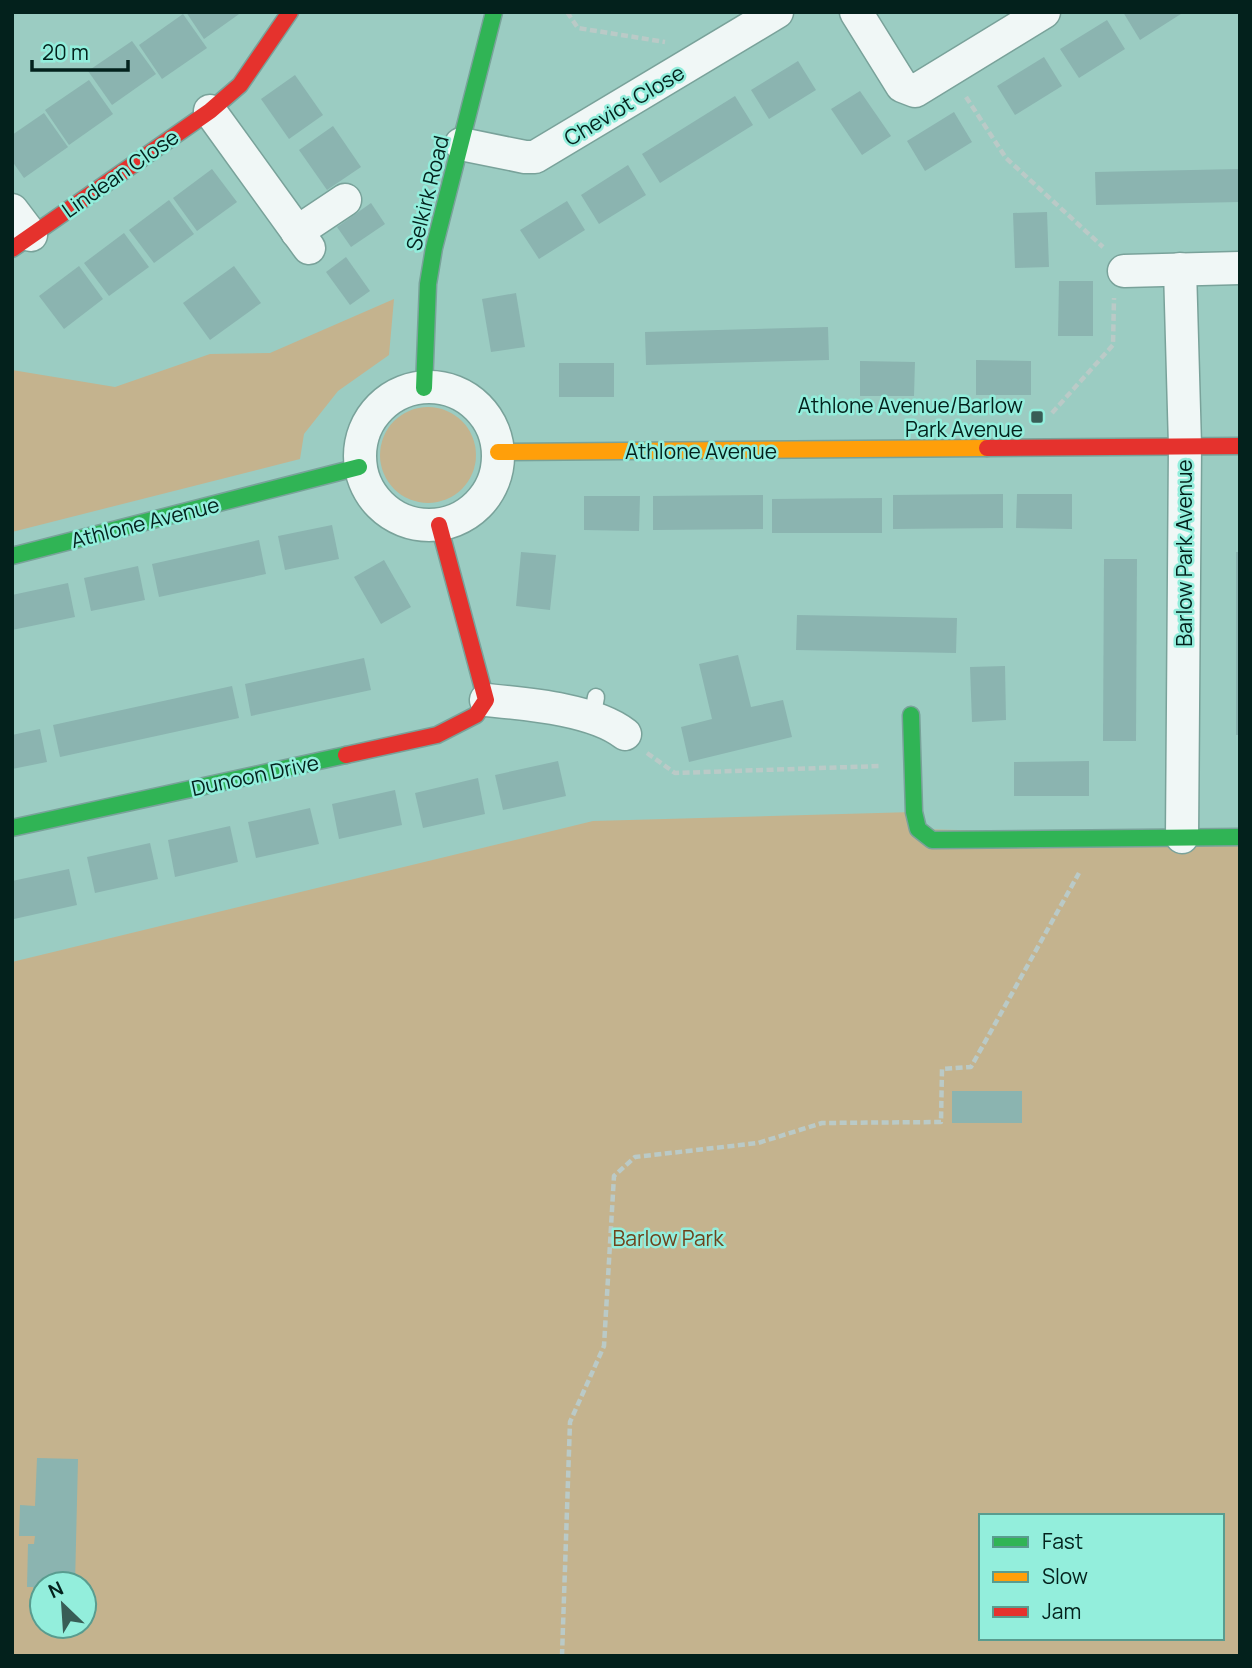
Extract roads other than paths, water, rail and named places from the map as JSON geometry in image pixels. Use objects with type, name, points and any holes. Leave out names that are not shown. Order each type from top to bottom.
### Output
[{"type":"street","name":"Lindean Close","points":[[12,210],[21,242],[210,111],[240,85],[290,12]]},
{"type":"street","name":"Selkirk Road","points":[[424,388],[428,284],[494,12]]},
{"type":"street","name":"Cheviot Close","points":[[461,144],[536,157],[776,12]]},
{"type":"street","points":[[856,12],[902,86],[915,91],[1044,12]]},
{"type":"street","points":[[210,111],[303,240],[345,200]]},
{"type":"street","points":[[1119,271],[1240,268]]},
{"type":"street","name":"Barlow Park Avenue","points":[[1180,270],[1185,446],[1182,837]]},
{"type":"street","points":[[435,387],[458,393],[478,407],[492,427],[498,452],[496,476],[484,498],[467,515],[439,526],[414,525],[390,515],[372,498],[359,467],[360,443],[369,420],[388,400],[409,389],[424,388],[435,387]]},
{"type":"street","name":"Athlone Avenue","points":[[498,452],[1240,446]]},
{"type":"street","name":"Athlone Avenue","points":[[12,556],[359,467]]},
{"type":"street","points":[[439,526],[486,700],[594,708],[625,734]]},
{"type":"street","name":"Dunoon Drive","points":[[12,828],[437,734],[476,715],[486,700]]},
{"type":"street","points":[[911,715],[914,812],[918,829],[932,839],[1240,837]]},
{"type":"place","name":"Athlone Avenue/Barlow Park Avenue","points":[[1037,417]]},
{"type":"park label","name":"Barlow Park","points":[[668,1238]]}]
